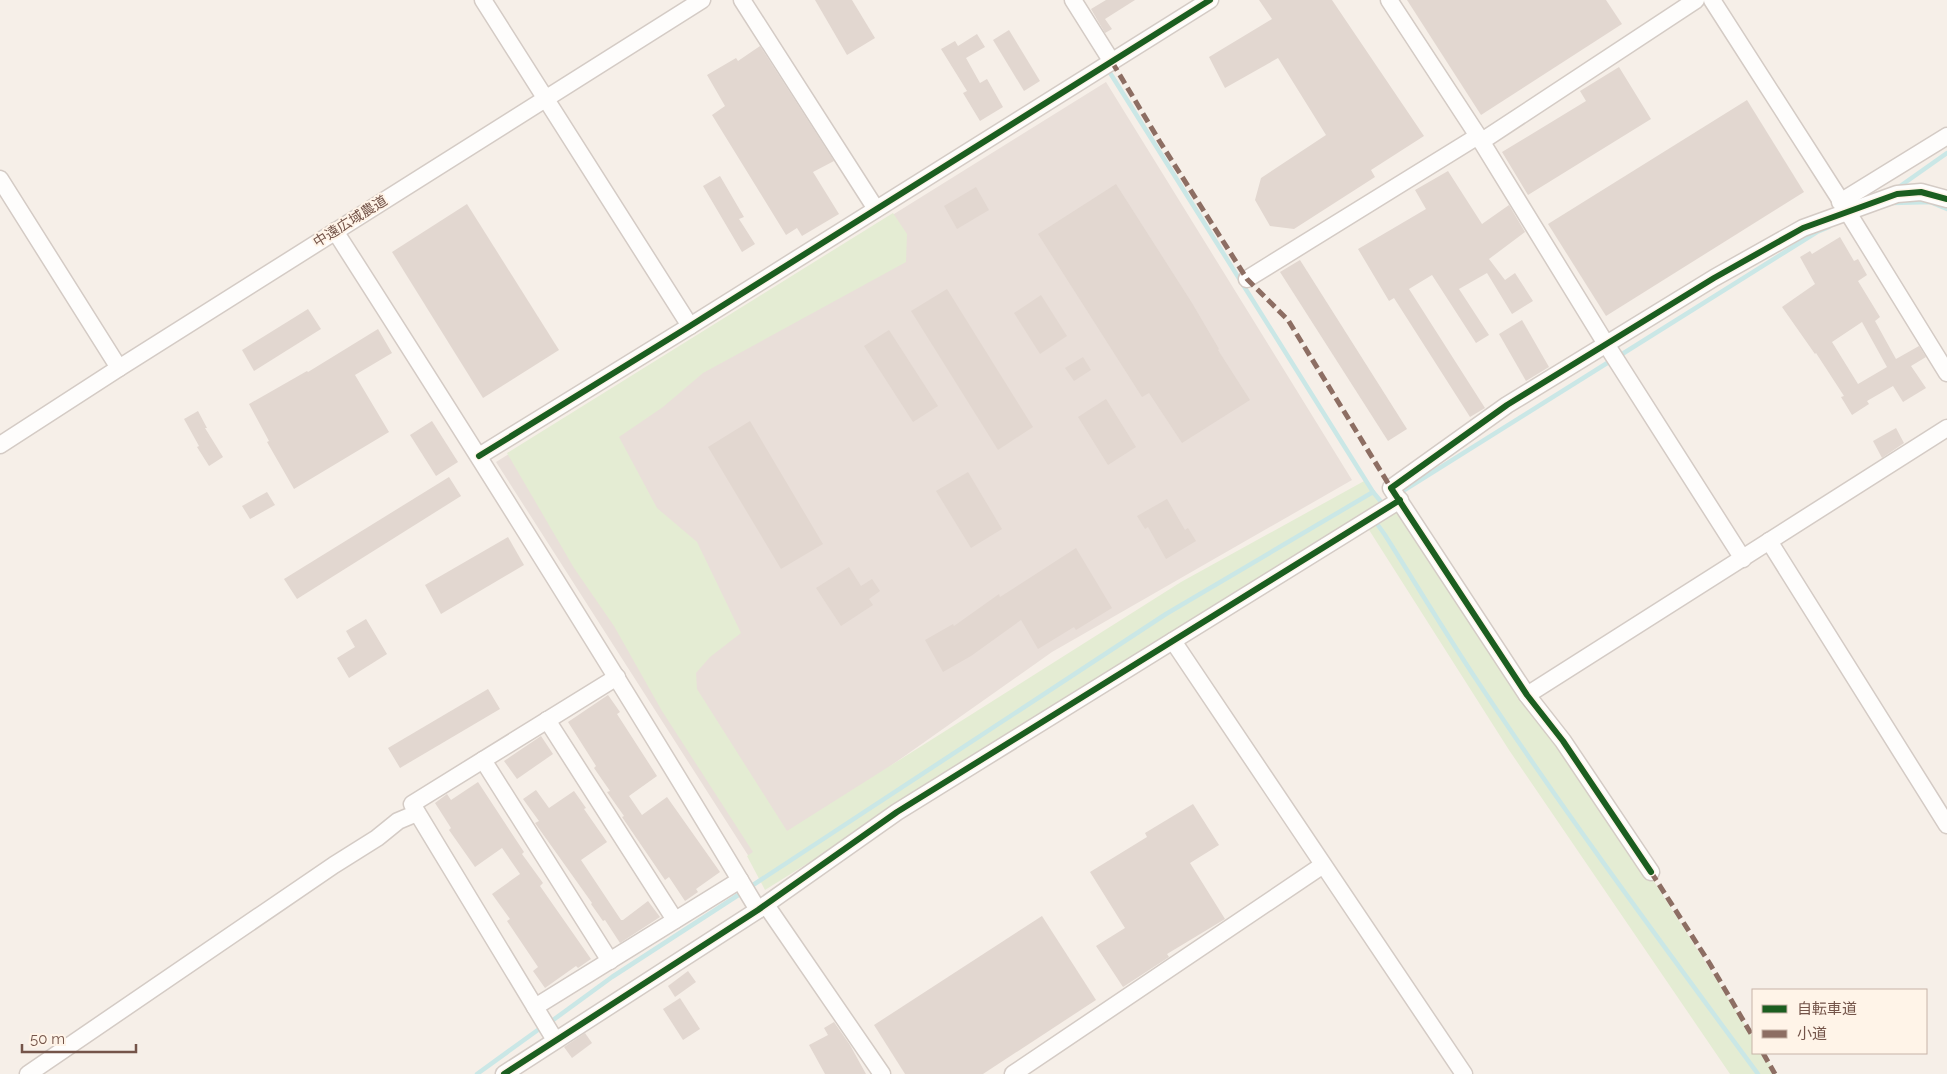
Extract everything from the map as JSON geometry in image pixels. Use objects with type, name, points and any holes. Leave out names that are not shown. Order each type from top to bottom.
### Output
[{"type":"street","points":[[483,0],[690,326]]},
{"type":"street","name":"中遠広域農道","points":[[0,445],[702,0]]},
{"type":"street","points":[[742,0],[876,208]]},
{"type":"street","points":[[1073,0],[1112,62]]},
{"type":"street","points":[[478,456],[690,326],[1210,0]]},
{"type":"street","points":[[1390,0],[1480,138],[1606,344],[1742,559]]},
{"type":"street","points":[[1247,279],[1480,138],[1696,0]]},
{"type":"street","points":[[1712,0],[1947,373]]},
{"type":"street","points":[[1651,872],[1563,741],[1527,695],[1391,488],[1507,406],[1714,278],[1844,207],[1947,136]]},
{"type":"street","points":[[0,178],[119,368]]},
{"type":"street","points":[[1844,207],[1910,192],[1921,192],[1947,199]]},
{"type":"street","points":[[335,231],[617,677],[740,880],[762,907],[882,1074]]},
{"type":"street","points":[[1527,695],[1947,428]]},
{"type":"street","points":[[504,1074],[528,1068],[555,1040],[762,907],[897,812],[1400,500]]},
{"type":"street","points":[[1769,542],[1947,825]]},
{"type":"street","points":[[1173,641],[1464,1074]]},
{"type":"street","points":[[555,1040],[412,804],[617,677]]},
{"type":"street","points":[[548,720],[675,920]]},
{"type":"street","points":[[483,760],[610,961]]},
{"type":"street","points":[[28,1074],[377,838],[398,821],[417,812]]},
{"type":"street","points":[[1013,1074],[1323,865]]},
{"type":"street","points":[[535,1007],[740,880]]},
{"type":"shaded area","points":[[1106,82],[1352,480],[1052,652],[753,863],[496,462]]},
{"type":"green space","points":[[893,213],[907,234],[906,262],[703,373],[663,407],[619,437],[657,508],[697,542],[741,633],[710,657],[696,673],[697,689],[787,831],[1181,582],[1366,480],[1383,504],[765,890],[747,856],[753,852],[662,711],[614,626],[574,568],[507,453]]},
{"type":"green space","points":[[1395,503],[1597,792],[1752,1035],[1752,1054],[1764,1054],[1776,1074],[1730,1074],[1509,750],[1364,522]]},
{"type":"building","points":[[815,0],[852,0],[875,38],[847,55]]},
{"type":"building","points":[[1106,0],[1135,0],[1105,19],[1112,29],[1105,33],[1091,9]]},
{"type":"building","points":[[1259,0],[1332,0],[1424,136],[1371,170],[1375,177],[1294,229],[1270,226],[1255,200],[1261,178],[1326,135],[1278,58],[1225,88],[1209,57],[1272,19]]},
{"type":"building","points":[[1407,0],[1606,0],[1622,24],[1481,115]]},
{"type":"building","points":[[1009,30],[1040,81],[1024,91],[993,40]]},
{"type":"building","points":[[977,34],[985,47],[966,58],[980,83],[987,79],[1003,107],[980,121],[963,93],[967,91],[941,49],[955,41],[958,46]]},
{"type":"building","points":[[760,46],[834,161],[813,172],[839,214],[802,236],[797,228],[786,235],[712,115],[725,106],[707,75],[736,58],[738,61]]},
{"type":"building","points":[[1619,67],[1651,119],[1528,195],[1502,152],[1586,101],[1580,91]]},
{"type":"building","points":[[1747,100],[1804,192],[1606,316],[1548,224]]},
{"type":"building","points":[[1448,171],[1482,224],[1509,205],[1525,232],[1489,259],[1505,280],[1515,273],[1533,301],[1512,314],[1487,273],[1459,289],[1489,335],[1476,343],[1432,275],[1409,289],[1485,408],[1470,417],[1394,298],[1389,301],[1358,249],[1426,209],[1415,190]]},
{"type":"building","points":[[720,176],[744,217],[739,219],[755,244],[742,252],[703,186]]},
{"type":"building","points":[[1116,184],[1192,303],[1218,350],[1250,400],[1182,443],[1149,393],[1142,397],[1038,234]]},
{"type":"building","points":[[976,187],[989,210],[957,229],[944,206]]},
{"type":"building","points":[[467,204],[559,350],[483,398],[392,252]]},
{"type":"building","points":[[1840,237],[1854,261],[1858,259],[1867,275],[1858,281],[1880,317],[1875,321],[1896,359],[1919,346],[1926,357],[1911,366],[1926,388],[1903,402],[1893,386],[1867,401],[1869,404],[1852,415],[1841,397],[1844,396],[1816,353],[1782,307],[1815,284],[1800,257],[1810,251],[1812,254]],"holes":[[[1862,322],[1887,367],[1858,384],[1832,342]]]},
{"type":"building","points":[[1300,260],[1407,429],[1388,441],[1280,272]]},
{"type":"building","points":[[947,289],[1033,427],[998,450],[911,311]]},
{"type":"building","points":[[1041,295],[1067,336],[1040,354],[1014,313]]},
{"type":"building","points":[[308,309],[321,329],[254,371],[242,350]]},
{"type":"building","points":[[1522,320],[1549,367],[1526,381],[1499,334]]},
{"type":"building","points":[[378,329],[392,353],[355,375],[389,432],[294,489],[267,442],[269,441],[249,404],[308,372]]},
{"type":"building","points":[[889,330],[938,406],[913,422],[864,346]]},
{"type":"building","points":[[1083,357],[1091,370],[1074,381],[1065,368]]},
{"type":"building","points":[[1106,399],[1136,447],[1108,465],[1078,417]]},
{"type":"building","points":[[198,411],[207,428],[205,428],[223,457],[209,466],[197,447],[199,446],[184,419]]},
{"type":"building","points":[[432,421],[458,462],[436,476],[410,435]]},
{"type":"building","points":[[750,421],[823,544],[781,569],[708,447]]},
{"type":"building","points":[[1896,428],[1904,443],[1882,458],[1873,441]]},
{"type":"building","points":[[968,472],[1002,529],[971,548],[936,491]]},
{"type":"building","points":[[449,477],[461,496],[297,599],[284,579]]},
{"type":"building","points":[[267,492],[275,505],[250,519],[242,506]]},
{"type":"building","points":[[1167,499],[1185,530],[1188,528],[1196,541],[1166,559],[1148,527],[1145,529],[1137,516]]},
{"type":"building","points":[[508,537],[524,565],[441,614],[425,585]]},
{"type":"building","points":[[1076,548],[1112,608],[1076,630],[1074,627],[1038,649],[1021,620],[971,656],[943,672],[925,640],[953,624],[954,626],[999,594],[1000,597]]},
{"type":"building","points":[[849,567],[861,586],[872,579],[880,591],[869,599],[873,605],[841,626],[816,588]]},
{"type":"building","points":[[366,619],[387,654],[349,678],[337,658],[355,647],[346,631]]},
{"type":"building","points":[[488,689],[500,709],[400,768],[388,748]]},
{"type":"building","points":[[608,695],[620,712],[617,714],[657,776],[629,796],[642,815],[667,797],[720,872],[696,889],[698,892],[685,901],[669,877],[665,880],[622,817],[624,816],[607,792],[610,791],[594,768],[596,766],[568,722]]},
{"type":"building","points":[[541,736],[553,754],[517,779],[504,761]]},
{"type":"building","points":[[478,782],[524,852],[522,854],[543,883],[540,886],[591,959],[578,968],[576,966],[545,988],[533,971],[538,967],[507,921],[510,919],[492,894],[520,874],[502,848],[475,867],[449,830],[451,828],[435,803],[447,794],[451,800]]},
{"type":"building","points":[[536,790],[549,808],[574,791],[586,808],[584,809],[607,842],[581,860],[621,920],[648,901],[660,917],[620,943],[535,823],[539,821],[523,799]]},
{"type":"building","points":[[1193,804],[1219,845],[1190,863],[1225,919],[1167,954],[1169,957],[1123,987],[1096,946],[1125,928],[1090,872],[1147,837],[1145,833]]},
{"type":"building","points":[[1042,916],[1096,1000],[983,1074],[905,1074],[874,1025]]},
{"type":"building","points":[[688,971],[696,982],[675,997],[668,986]]},
{"type":"building","points":[[680,998],[700,1029],[683,1040],[663,1009]]},
{"type":"building","points":[[834,1022],[850,1045],[866,1074],[825,1074],[809,1045],[828,1035],[824,1028]]},
{"type":"building","points":[[585,1033],[592,1043],[572,1058],[564,1047]]},
{"type":"waterway","points":[[1107,68],[1373,492],[1383,504]]},
{"type":"waterway","points":[[1896,189],[1947,153]]},
{"type":"waterway","points":[[1892,203],[1930,202],[1947,209]]},
{"type":"waterway","points":[[1619,356],[1817,232],[1829,227]]},
{"type":"waterway","points":[[1398,494],[1612,360]]},
{"type":"waterway","points":[[750,887],[1166,614],[1373,492]]},
{"type":"waterway","points":[[1375,521],[1466,664],[1546,782],[1758,1074]]},
{"type":"waterway","points":[[549,1023],[612,977],[743,892]]},
{"type":"waterway","points":[[477,1074],[542,1027]]},
{"type":"marked path","points":[[1112,62],[1160,142],[1247,279],[1288,320],[1391,488]]},
{"type":"marked path","points":[[1651,872],[1710,964],[1752,1035]]},
{"type":"marked path","points":[[1764,1054],[1775,1074]]},
{"type":"cycle path","points":[[479,456],[1210,0]]},
{"type":"cycle path","points":[[1651,872],[1563,741],[1527,695],[1391,488],[1507,405],[1714,278],[1803,228],[1897,194],[1921,192],[1947,199]]},
{"type":"cycle path","points":[[504,1074],[758,910],[897,812],[1400,500]]}]
